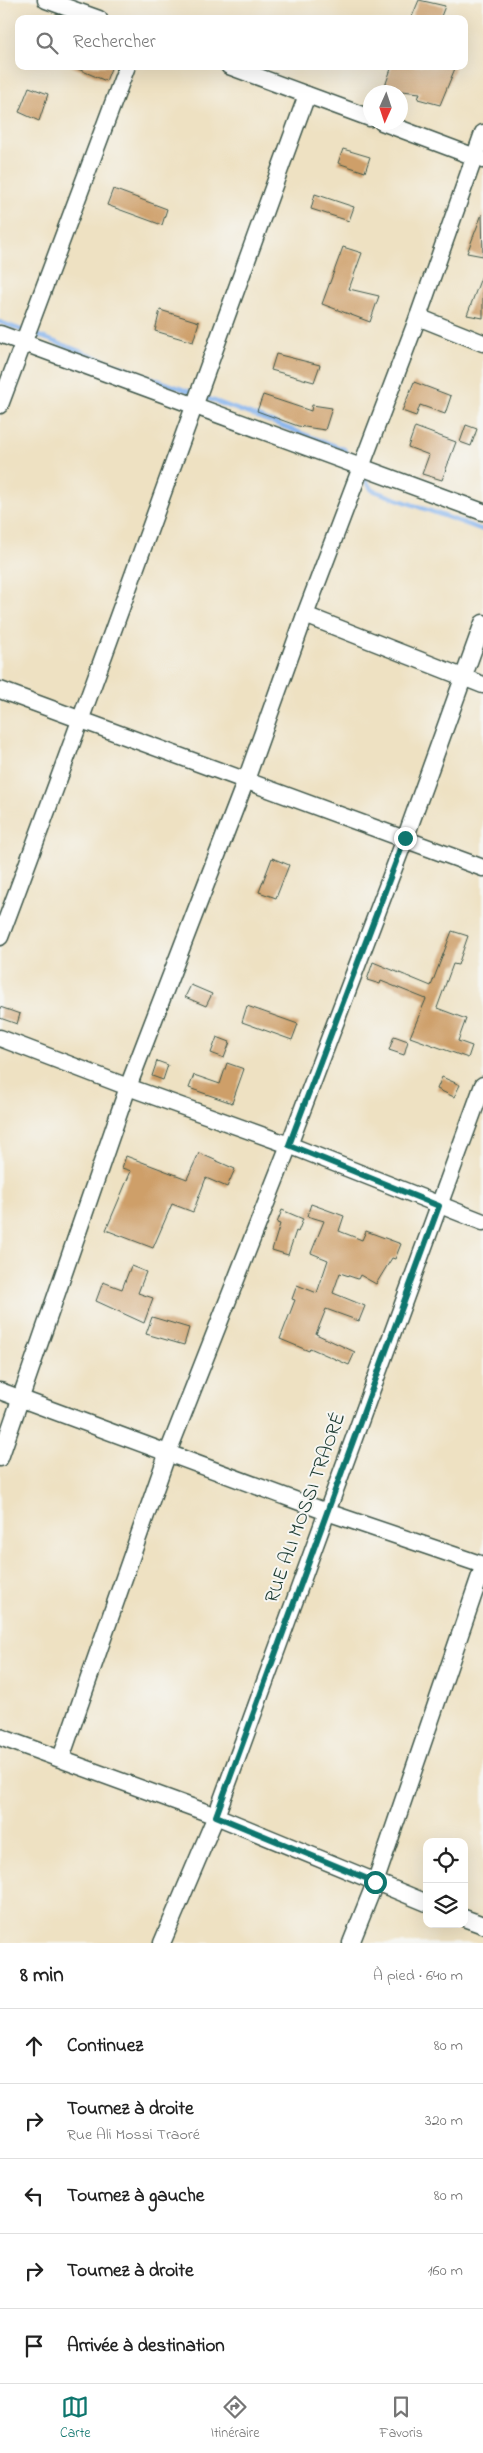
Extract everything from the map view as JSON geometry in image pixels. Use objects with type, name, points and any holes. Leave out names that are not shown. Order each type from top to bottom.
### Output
[{"type":"street","points":[[46,0],[88,15]]},
{"type":"street","points":[[0,405],[125,70]]},
{"type":"street","points":[[240,70],[363,115]]},
{"type":"street","points":[[0,938],[82,721],[193,405],[307,95]]},
{"type":"street","points":[[404,130],[479,158]]},
{"type":"street","points":[[0,1458],[22,1399],[128,1087],[246,780],[305,615],[479,158],[483,133]]},
{"type":"street","points":[[418,317],[483,343]]},
{"type":"street","points":[[0,334],[483,512]]},
{"type":"street","points":[[305,615],[483,685]]},
{"type":"street","points":[[61,1758],[168,1455],[289,1145],[405,838],[483,623]]},
{"type":"street","points":[[0,690],[483,868]]},
{"type":"street","points":[[0,1038],[128,1087],[289,1145],[483,1222]]},
{"type":"street","name":"RUE ALI MOSSI TRAORÉ","points":[[162,1943],[216,1816],[483,1086]]},
{"type":"street","points":[[0,1391],[168,1455],[483,1566],[375,1882],[351,1943]]},
{"type":"street","points":[[0,1737],[216,1816],[423,1901]]},
{"type":"street","points":[[468,1919],[483,1925]]},
{"type":"building","points":[[419,0],[445,6],[442,15],[413,15]]},
{"type":"building","points":[[80,70],[110,70],[106,81]]},
{"type":"building","points":[[391,70],[454,70],[440,105],[418,99],[420,93],[408,92],[408,85],[385,85]]},
{"type":"building","points":[[29,87],[48,94],[39,121],[19,112]]},
{"type":"building","points":[[343,149],[370,157],[365,172],[338,163]]},
{"type":"building","points":[[113,189],[167,209],[162,225],[107,205]]},
{"type":"building","points":[[315,194],[354,207],[349,221],[311,209]]},
{"type":"building","points":[[482,214],[483,256],[467,253]]},
{"type":"building","points":[[343,247],[362,253],[349,289],[379,296],[370,322],[322,304]]},
{"type":"building","points":[[483,275],[483,318],[467,315]]},
{"type":"building","points":[[160,310],[199,322],[193,342],[155,331]]},
{"type":"building","points":[[276,354],[320,365],[314,382],[271,370]]},
{"type":"building","points":[[414,382],[451,396],[445,414],[420,405],[416,416],[402,411]]},
{"type":"building","points":[[263,395],[311,411],[312,405],[332,408],[325,430],[298,426],[257,411]]},
{"type":"building","points":[[466,425],[477,429],[471,446],[460,442]]},
{"type":"building","points":[[415,427],[456,442],[442,480],[422,474],[429,455],[408,447]]},
{"type":"building","points":[[272,858],[289,865],[276,898],[259,892]]},
{"type":"building","points":[[452,931],[468,936],[458,965],[453,964],[437,1008],[466,1019],[458,1041],[472,1046],[468,1058],[410,1037],[426,999],[381,981],[380,984],[367,980],[373,962],[431,986]]},
{"type":"building","points":[[191,985],[212,994],[206,1006],[185,997]]},
{"type":"building","points":[[247,1006],[298,1024],[292,1040],[242,1022]]},
{"type":"building","points":[[0,1007],[20,1014],[17,1024],[0,1018]]},
{"type":"building","points":[[394,1036],[408,1041],[404,1055],[389,1050]]},
{"type":"building","points":[[217,1037],[230,1042],[224,1058],[211,1053]]},
{"type":"building","points":[[157,1061],[168,1065],[163,1080],[152,1076]]},
{"type":"building","points":[[227,1063],[244,1069],[232,1103],[189,1088],[194,1075],[220,1084]]},
{"type":"building","points":[[442,1077],[460,1085],[454,1097],[437,1089]]},
{"type":"building","points":[[199,1153],[235,1169],[227,1187],[206,1178],[193,1212],[172,1204],[153,1248],[106,1230],[131,1171],[122,1168],[126,1156],[187,1179]]},
{"type":"building","points":[[311,1204],[344,1216],[339,1231],[362,1240],[366,1231],[401,1244],[395,1259],[392,1258],[376,1284],[360,1275],[358,1279],[340,1273],[333,1293],[365,1306],[359,1321],[326,1309],[316,1334],[355,1352],[349,1365],[310,1348],[309,1351],[280,1339],[295,1300],[292,1299],[297,1285],[317,1293],[328,1260],[311,1253],[324,1221],[307,1216]]},
{"type":"building","points":[[282,1210],[303,1219],[298,1232],[296,1231],[288,1255],[272,1250],[280,1224],[277,1223]]},
{"type":"building","points":[[131,1266],[146,1272],[138,1293],[153,1298],[144,1323],[96,1301],[103,1282],[122,1289]]},
{"type":"building","points":[[152,1317],[189,1328],[184,1345],[146,1334]]},
{"type":"waterway","points":[[0,322],[24,331]]},
{"type":"waterway","points":[[31,333],[344,449],[350,458]]},
{"type":"waterway","points":[[362,475],[372,490],[483,530]]},
{"type":"route","points":[[375,1882],[216,1816],[439,1206],[289,1145],[405,838]]}]
